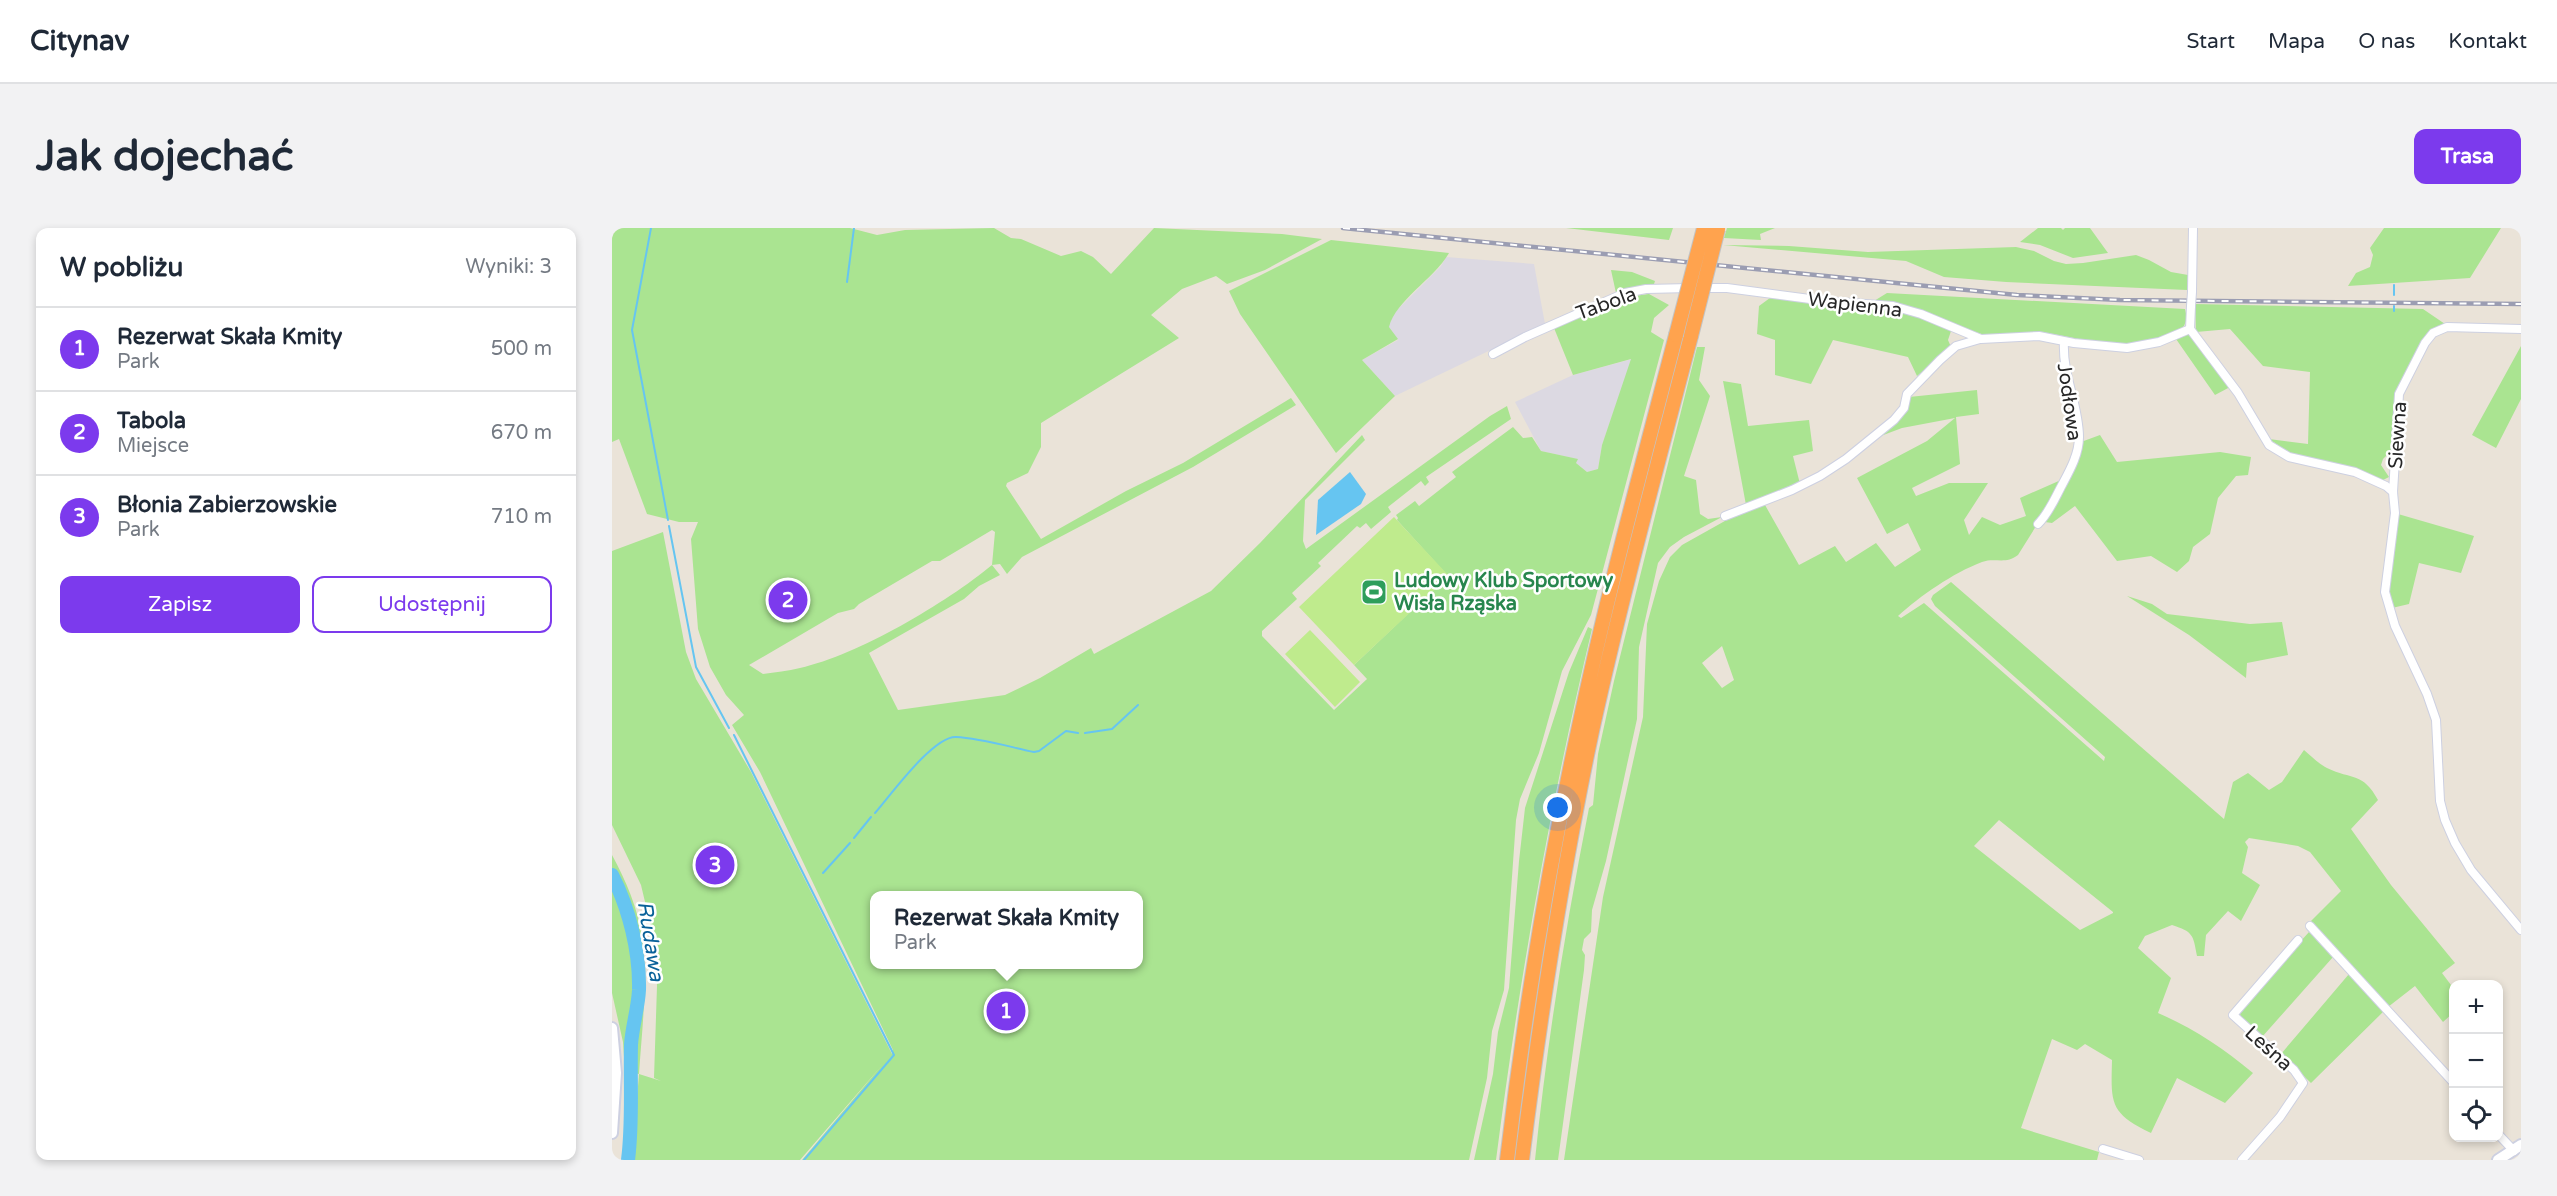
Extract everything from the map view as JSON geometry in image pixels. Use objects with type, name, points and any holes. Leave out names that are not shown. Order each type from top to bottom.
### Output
[{"type":"highway","points":[[1507,1160],[1539,934],[1570,768],[1611,588],[1676,335],[1714,228]]},
{"type":"highway","points":[[1522,1160],[1554,928],[1584,774],[1627,588],[1691,336],[1714,228]]},
{"type":"main road","points":[[612,1028],[616,1090],[612,1133]]},
{"type":"main road","points":[[2498,1160],[2517,1148]]},
{"type":"street","points":[[2193,228],[2190,329],[2238,393],[2269,445],[2289,457],[2355,472],[2386,486],[2393,492]]},
{"type":"street","name":"Wapienna","points":[[1727,288],[1825,301],[1893,306],[1921,314],[1982,339],[2039,336],[2064,342],[2127,348],[2159,342],[2190,329]]},
{"type":"street","name":"Tabola","points":[[1492,354],[1530,334],[1625,293],[1646,289],[1727,288]]},
{"type":"street","name":"Siewna","points":[[2521,329],[2447,327],[2440,328],[2428,336],[2399,394],[2393,492],[2395,513],[2385,591],[2388,606],[2436,720],[2440,801],[2445,820],[2471,870],[2521,930]]},
{"type":"street","points":[[1956,330],[1956,346]]},
{"type":"street","points":[[1725,516],[1792,490],[1846,459],[1894,420],[1904,408],[1907,394],[1919,379],[1956,346],[1982,339]]},
{"type":"street","name":"Jodłowa","points":[[2038,524],[2072,467],[2078,445],[2074,405],[2064,361],[2064,342]]},
{"type":"street","points":[[2310,926],[2449,1078]]},
{"type":"street","name":"Leśna","points":[[2242,1160],[2280,1117],[2303,1083],[2294,1070],[2233,1015],[2298,940]]},
{"type":"street","points":[[2503,1137],[2517,1148]]},
{"type":"street","points":[[2103,1149],[2139,1160]]},
{"type":"shaded area","points":[[1446,257],[1534,264],[1545,324],[1395,396],[1362,360],[1398,340],[1388,327],[1392,315],[1441,266]]},
{"type":"shaded area","points":[[1632,359],[1602,445],[1598,469],[1587,472],[1576,463],[1577,459],[1541,451],[1515,402],[1573,375]]},
{"type":"green space","points":[[612,228],[850,228],[877,235],[905,230],[994,228],[1011,238],[1021,239],[1061,256],[1081,251],[1093,257],[1111,274],[1154,228],[1282,234],[1322,239],[1265,270],[1227,284],[1216,276],[1182,289],[1151,315],[1179,338],[1041,423],[1041,447],[1028,473],[1007,483],[1006,486],[1041,539],[1126,491],[1183,463],[1291,398],[1296,405],[1193,467],[1022,557],[1007,574],[1000,564],[992,565],[1000,575],[979,586],[964,599],[869,653],[898,710],[1005,695],[1040,678],[1091,648],[1094,654],[1211,591],[1260,543],[1362,435],[1365,440],[1305,500],[1303,541],[1306,549],[1507,406],[1511,419],[1426,477],[1429,482],[1425,486],[1421,481],[1388,507],[1391,512],[1371,529],[1366,523],[1360,528],[1357,526],[1318,563],[1321,566],[1292,593],[1297,599],[1262,631],[1262,636],[1334,710],[1367,679],[1354,665],[1448,576],[1397,520],[1396,515],[1415,501],[1419,506],[1456,477],[1452,472],[1513,427],[1523,438],[1532,437],[1541,451],[1578,459],[1576,463],[1587,472],[1598,469],[1602,445],[1631,359],[1573,375],[1554,328],[1625,297],[1649,294],[1669,305],[1654,318],[1651,332],[1664,340],[1591,615],[1562,671],[1539,753],[1520,799],[1516,820],[1504,990],[1492,1031],[1487,1078],[1469,1160],[802,1160],[883,1064],[800,1160],[632,1160],[639,1074],[661,1081],[654,1078],[657,986],[655,944],[641,885],[612,825],[612,551],[663,532],[686,652],[696,679],[751,772],[892,1054],[893,1050],[760,772],[732,725],[744,715],[726,695],[710,667],[698,629],[691,539],[698,522],[679,522],[647,514],[619,439],[612,442]],"holes":[[[992,530],[995,532],[992,565],[973,580],[900,626],[848,652],[795,669],[763,674],[749,665],[838,613],[854,609],[932,561],[940,561]]]},
{"type":"green space","points":[[1566,228],[1673,228],[1669,240]]},
{"type":"green space","points":[[1727,228],[1775,228],[1760,234],[1761,240],[1724,238]]},
{"type":"green space","points":[[2038,228],[2061,228],[2063,230],[2065,228],[2090,228],[2108,253],[2073,258],[2040,245],[2020,242]]},
{"type":"green space","points":[[2384,228],[2501,228],[2470,278],[2348,286],[2356,273],[2370,267],[2373,255],[2370,248]]},
{"type":"green space","points":[[1331,240],[1449,253],[1393,317],[1389,327],[1398,339],[1362,360],[1395,396],[1336,453],[1240,314],[1229,291]]},
{"type":"green space","points":[[1723,245],[1789,246],[1868,252],[2016,247],[2034,251],[2066,264],[2136,255],[2171,272],[2188,275],[2187,290],[1944,277],[1906,261]]},
{"type":"green space","points":[[1611,270],[1632,272],[1655,281],[1654,284],[1616,293]]},
{"type":"green space","points":[[1887,293],[2185,309],[2187,318],[2184,326],[2175,333],[2124,345],[2042,332],[1987,336],[1897,304],[1874,301]]},
{"type":"green space","points":[[1774,295],[1918,315],[1951,331],[1948,340],[1951,347],[1917,376],[1908,357],[1833,340],[1811,384],[1775,375],[1775,340],[1757,334],[1759,306]]},
{"type":"green space","points":[[2195,304],[2423,309],[2445,324],[2428,332],[2396,396],[2391,451],[2383,459],[2381,465],[2389,477],[2383,480],[2362,471],[2288,452],[2269,439],[2308,444],[2310,372],[2263,366],[2230,329],[2196,332]]},
{"type":"green space","points":[[2187,334],[2191,335],[2230,387],[2215,395],[2176,339]]},
{"type":"green space","points":[[2521,346],[2521,399],[2496,448],[2472,435]]},
{"type":"green space","points":[[1697,347],[1705,347],[1699,380],[1710,396],[1684,476],[1696,480],[1700,514],[1708,519],[1722,517],[1670,547],[1658,563],[1639,647],[1637,719],[1606,861],[1592,910],[1591,932],[1584,939],[1582,950],[1585,955],[1584,970],[1558,1160],[1535,1160],[1558,983],[1589,808],[1593,805],[1598,754]]},
{"type":"green space","points":[[1723,381],[1741,384],[1748,426],[1809,420],[1813,451],[1793,456],[1800,484],[1746,505]]},
{"type":"green space","points":[[1977,390],[1979,414],[1956,417],[1960,464],[1912,488],[1916,496],[1949,483],[1988,483],[1964,520],[1969,535],[1982,517],[2000,525],[2026,516],[2020,498],[2061,480],[2048,507],[2018,555],[2009,560],[1982,562],[1960,572],[1927,593],[1898,616],[1901,618],[1924,603],[2104,761],[2105,757],[1935,606],[1931,599],[1933,595],[1951,582],[2224,819],[2233,782],[2248,773],[2269,790],[2282,782],[2304,750],[2327,768],[2362,781],[2373,791],[2378,800],[2351,829],[2391,885],[2455,963],[2442,973],[2449,982],[2449,1017],[2443,1022],[2415,986],[2388,1007],[2311,921],[2341,891],[2310,852],[2298,846],[2249,838],[2245,842],[2248,847],[2242,873],[2260,885],[2241,921],[2228,911],[2206,935],[2204,956],[2197,956],[2193,938],[2188,932],[2172,925],[2145,936],[2138,948],[2171,978],[2158,1013],[2207,1039],[2253,1073],[2225,1103],[2177,1078],[2151,1133],[2127,1119],[2115,1105],[2112,1060],[2085,1044],[2077,1050],[2052,1039],[2021,1128],[2099,1152],[2097,1160],[1564,1160],[1603,897],[1643,717],[1647,624],[1659,581],[1670,557],[1682,545],[1732,517],[1765,505],[1799,565],[1835,546],[1846,562],[1876,543],[1895,567],[1921,550],[1908,523],[1887,534],[1857,478],[1927,441],[1955,418],[1902,428],[1878,437],[1909,397]],"holes":[[[1722,646],[1734,680],[1722,688],[1702,663]],[[1999,820],[2113,912],[2080,930],[1974,846]]]},
{"type":"green space","points":[[2100,435],[2117,462],[2220,452],[2251,457],[2248,475],[2236,476],[2218,498],[2210,534],[2193,547],[2189,561],[2177,572],[2151,556],[2117,561],[2075,506],[2052,523],[2045,522],[2081,442]]},
{"type":"green space","points":[[2398,514],[2474,536],[2461,573],[2419,563],[2409,604],[2392,608],[2389,588]]},
{"type":"green space","name":"Ludowy Klub Sportowy Wisła Rząska","points":[[1394,517],[1449,576],[1354,665],[1299,607]]},
{"type":"green space","points":[[2127,596],[2152,604],[2167,614],[2250,624],[2282,622],[2288,655],[2247,663],[2246,678],[2189,635]]},
{"type":"green space","points":[[1588,627],[1592,629],[1537,893],[1496,1160],[1474,1160],[1493,1074],[1498,1032],[1509,988],[1525,808],[1569,672]]},
{"type":"green space","points":[[1310,630],[1360,682],[1335,707],[1285,654]]},
{"type":"green space","points":[[612,855],[631,895],[642,938],[644,989],[639,1074],[625,1072],[623,1042],[612,993]]},
{"type":"green space","points":[[2309,932],[2333,957],[2262,1037],[2242,1020],[2240,1014],[2244,1004]]},
{"type":"green space","points":[[2349,974],[2385,1010],[2311,1083],[2281,1054]]},
{"type":"water","points":[[1350,472],[1366,494],[1361,504],[1316,535],[1318,500]]},
{"type":"waterway","points":[[651,228],[632,330],[668,520]]},
{"type":"waterway","points":[[847,282],[854,228]]},
{"type":"waterway","points":[[2394,285],[2394,295]]},
{"type":"waterway","points":[[2394,306],[2394,311]]},
{"type":"waterway","points":[[669,526],[696,667],[729,728]]},
{"type":"waterway","points":[[1085,733],[1112,729],[1138,705]]},
{"type":"waterway","points":[[875,813],[924,756],[947,739],[956,737],[975,739],[1034,752],[1039,751],[1066,731],[1078,733]]},
{"type":"waterway","points":[[734,735],[894,1055],[804,1160]]},
{"type":"waterway","points":[[854,838],[871,817]]},
{"type":"waterway","points":[[823,873],[850,843]]},
{"type":"waterway","name":"Rudawa","points":[[612,875],[624,902],[632,931],[639,976],[631,1045],[631,1117],[628,1160]]},
{"type":"railway","points":[[1343,228],[2017,295],[2120,300],[2521,304]]},
{"type":"place","name":"Ludowy Klub Sportowy Wisła Rząska","points":[[1374,592]]},
{"type":"place","name":"Tabola","points":[[788,600]]},
{"type":"place","name":"Błonia Zabierzowskie","points":[[715,865]]},
{"type":"place","name":"Rezerwat Skała Kmity","points":[[1006,1011]]}]
